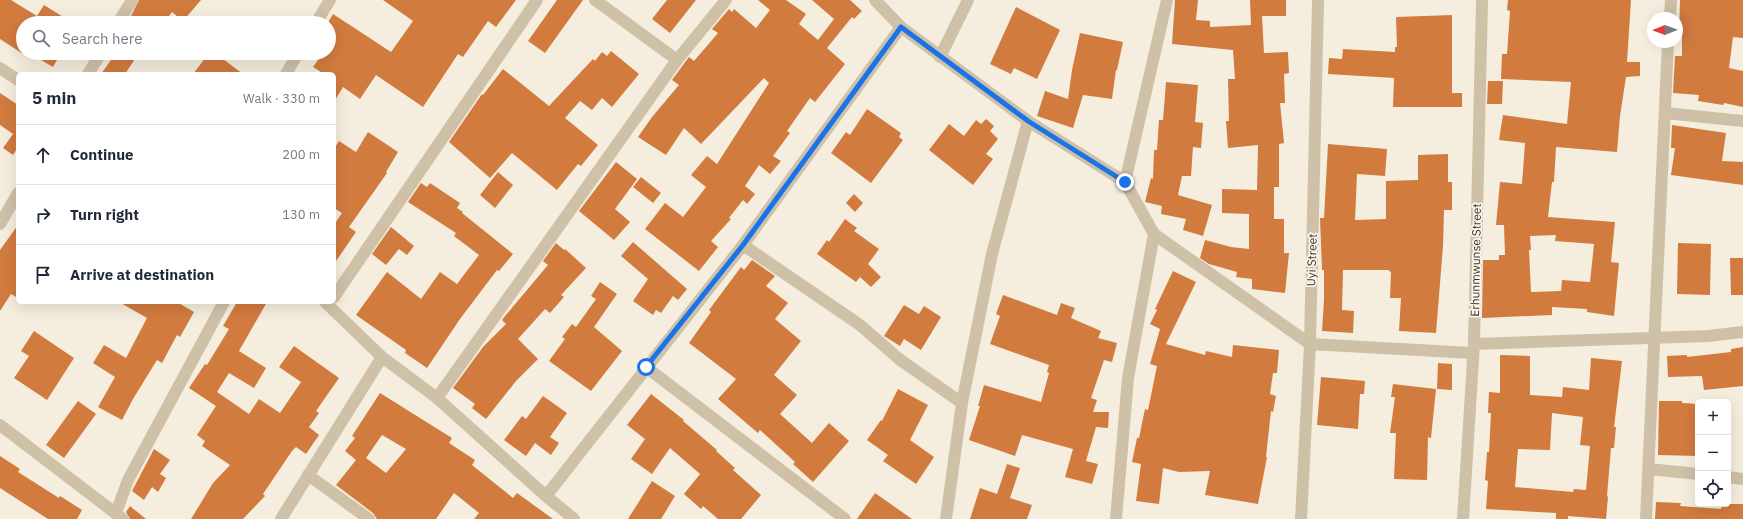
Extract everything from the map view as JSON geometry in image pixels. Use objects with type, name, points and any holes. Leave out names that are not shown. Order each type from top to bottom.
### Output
[{"type":"street","points":[[122,16],[132,0]]},
{"type":"street","points":[[320,16],[330,0]]},
{"type":"street","points":[[336,291],[537,0]]},
{"type":"street","points":[[595,0],[677,60]]},
{"type":"street","points":[[437,398],[677,60],[726,0]]},
{"type":"street","points":[[875,0],[901,27],[940,57],[1028,121],[1125,182],[1154,234],[1310,344],[1473,348],[1656,337],[1708,336],[1743,332]]},
{"type":"street","points":[[940,57],[968,0]]},
{"type":"street","points":[[1125,182],[1167,0]]},
{"type":"street","name":"Uyi Street","points":[[1301,519],[1310,344],[1318,0]]},
{"type":"street","name":"Erhunmwunse Street","points":[[1463,519],[1473,348],[1482,0]]},
{"type":"street","points":[[1670,12],[1671,0]]},
{"type":"street","points":[[546,496],[743,245],[901,27]]},
{"type":"street","points":[[1646,519],[1656,337],[1668,48]]},
{"type":"street","points":[[89,72],[97,60]]},
{"type":"street","points":[[287,72],[294,60]]},
{"type":"street","points":[[0,68],[16,79]]},
{"type":"street","points":[[1665,113],[1743,121]]},
{"type":"street","points":[[946,519],[962,403],[992,254],[1028,121]]},
{"type":"street","points":[[0,224],[16,196]]},
{"type":"street","points":[[1116,519],[1128,378],[1154,234]]},
{"type":"street","points":[[743,245],[860,325],[899,359],[962,403]]},
{"type":"street","points":[[0,425],[119,516],[128,480],[223,304]]},
{"type":"street","points":[[332,304],[382,357],[437,398],[546,496],[574,519]]},
{"type":"street","points":[[281,519],[382,357]]},
{"type":"street","points":[[646,367],[844,519]]},
{"type":"street","points":[[1649,469],[1695,474]]},
{"type":"street","points":[[308,474],[369,519]]},
{"type":"street","points":[[1731,477],[1743,479]]},
{"type":"building","points":[[0,0],[11,0],[37,16],[16,16],[16,49],[0,39]]},
{"type":"building","points":[[139,0],[201,0],[187,16],[177,16],[172,12],[169,16],[131,16]]},
{"type":"building","points":[[383,0],[516,0],[496,27],[488,21],[463,57],[458,54],[423,107],[376,75],[360,99],[343,87],[336,99],[336,72],[321,72],[313,67],[318,60],[336,60],[336,16],[332,16],[333,14],[391,52],[413,21]]},
{"type":"building","points":[[557,0],[583,0],[545,53],[528,41]]},
{"type":"building","points":[[667,0],[696,0],[670,33],[652,19]]},
{"type":"building","points":[[758,0],[786,0],[806,14],[799,24],[818,40],[834,19],[812,0],[850,0],[862,11],[854,19],[852,17],[827,48],[845,64],[815,102],[810,98],[787,131],[790,133],[773,156],[781,161],[770,174],[759,165],[745,186],[755,194],[747,204],[743,200],[729,218],[731,219],[711,241],[718,247],[699,271],[645,229],[665,203],[683,217],[706,187],[691,175],[707,156],[717,164],[769,83],[764,78],[701,144],[684,128],[666,155],[638,137],[652,117],[679,85],[672,80],[689,57],[694,61],[718,33],[712,29],[729,9],[732,12],[734,9],[756,28],[770,10]]},
{"type":"building","points":[[1175,0],[1198,0],[1196,20],[1210,21],[1210,27],[1251,25],[1250,0],[1286,0],[1286,16],[1262,16],[1264,53],[1288,52],[1289,73],[1284,74],[1285,103],[1280,103],[1284,143],[1279,144],[1279,187],[1274,187],[1274,219],[1284,219],[1284,253],[1289,253],[1285,293],[1252,289],[1252,279],[1236,277],[1237,272],[1209,264],[1200,258],[1205,240],[1231,247],[1249,249],[1249,214],[1222,213],[1222,189],[1257,190],[1258,145],[1228,148],[1226,121],[1229,121],[1228,79],[1235,79],[1233,50],[1172,44]]},
{"type":"building","points":[[1508,0],[1631,0],[1627,62],[1640,62],[1640,76],[1626,77],[1620,116],[1617,152],[1556,147],[1554,182],[1552,182],[1548,217],[1615,222],[1611,262],[1619,263],[1614,316],[1587,312],[1587,309],[1552,307],[1552,315],[1482,318],[1483,260],[1499,260],[1499,255],[1505,255],[1504,225],[1496,225],[1500,182],[1522,184],[1525,143],[1499,140],[1503,115],[1567,124],[1571,82],[1501,79],[1502,54],[1507,54],[1510,11],[1507,10]],"holes":[[[1556,235],[1555,241],[1594,244],[1590,282],[1562,280],[1561,291],[1531,292],[1529,250],[1531,250],[1530,236]]]},
{"type":"building","points":[[1680,0],[1743,0],[1743,38],[1733,37],[1729,68],[1743,71],[1743,107],[1724,103],[1723,105],[1698,101],[1699,95],[1673,93],[1675,56],[1682,56],[1683,48],[1683,12],[1680,12]]},
{"type":"building","points":[[44,5],[62,16],[37,16]]},
{"type":"building","points":[[1016,7],[1060,30],[1037,79],[1014,68],[1011,74],[990,64]]},
{"type":"building","points":[[1452,15],[1452,93],[1462,93],[1462,107],[1393,107],[1394,78],[1328,74],[1329,58],[1342,59],[1343,49],[1395,52],[1395,47],[1397,47],[1396,17]]},
{"type":"building","points":[[1080,33],[1123,42],[1116,70],[1112,99],[1083,95],[1073,128],[1037,116],[1045,91],[1068,99],[1072,70]]},
{"type":"building","points":[[611,51],[639,74],[612,107],[602,98],[592,110],[580,101],[565,118],[598,145],[581,166],[578,164],[557,190],[512,153],[490,178],[449,142],[482,94],[483,95],[503,69],[549,106],[593,59],[595,61],[602,52],[607,56]]},
{"type":"building","points":[[41,60],[57,60],[53,67]]},
{"type":"building","points":[[111,60],[134,60],[126,72],[102,72]]},
{"type":"building","points":[[204,60],[224,60],[240,72],[195,72]]},
{"type":"building","points":[[1488,81],[1503,81],[1502,104],[1487,104]]},
{"type":"building","points":[[1166,82],[1198,85],[1195,122],[1203,123],[1201,148],[1193,147],[1191,176],[1182,176],[1178,195],[1212,205],[1203,236],[1183,230],[1186,219],[1161,214],[1162,206],[1145,202],[1151,178],[1153,179],[1154,150],[1157,150],[1159,120],[1163,120]]},
{"type":"building","points":[[0,93],[16,104],[16,150],[13,155],[3,148],[13,134],[0,125]]},
{"type":"building","points":[[867,109],[901,133],[899,137],[903,140],[871,183],[831,153],[846,132],[850,135]]},
{"type":"building","points":[[986,119],[994,126],[990,131],[998,139],[986,154],[993,159],[973,185],[929,150],[949,124],[964,136],[976,120],[981,124]]},
{"type":"building","points":[[1672,125],[1726,133],[1722,161],[1743,162],[1743,185],[1671,175],[1675,148],[1671,148]]},
{"type":"building","points":[[368,132],[398,152],[386,172],[387,173],[349,227],[356,232],[336,261],[336,222],[342,213],[336,209],[336,146],[339,141],[356,152]]},
{"type":"building","points":[[1328,144],[1387,149],[1385,176],[1357,174],[1355,220],[1386,219],[1386,181],[1418,180],[1418,155],[1448,154],[1448,182],[1452,182],[1452,210],[1444,210],[1443,246],[1436,333],[1399,331],[1401,298],[1390,298],[1391,272],[1389,270],[1343,270],[1342,310],[1354,311],[1353,333],[1322,331],[1324,270],[1322,270],[1320,218],[1324,218]]},
{"type":"building","points":[[616,162],[637,179],[615,209],[630,222],[614,240],[579,211]]},
{"type":"building","points":[[498,172],[513,185],[495,208],[480,195]]},
{"type":"building","points":[[641,177],[661,193],[653,203],[633,187]]},
{"type":"building","points":[[421,183],[427,187],[430,183],[460,203],[457,208],[463,212],[462,213],[513,254],[499,271],[497,270],[460,319],[427,368],[405,353],[406,350],[356,315],[387,272],[421,299],[440,272],[457,284],[479,255],[454,236],[456,233],[408,202]]},
{"type":"building","points":[[854,194],[863,203],[855,212],[846,203]]},
{"type":"building","points":[[845,219],[857,228],[854,231],[879,249],[868,264],[881,277],[871,287],[860,277],[856,282],[817,254],[827,240],[829,242]]},
{"type":"building","points":[[391,227],[414,246],[407,255],[399,249],[386,265],[372,254]]},
{"type":"building","points":[[16,228],[16,297],[11,294],[0,311],[0,250]]},
{"type":"building","points":[[633,242],[687,289],[678,300],[673,296],[661,313],[656,310],[653,315],[633,301],[648,279],[621,256]]},
{"type":"building","points":[[556,243],[586,268],[561,295],[564,297],[550,313],[545,309],[518,339],[538,359],[516,381],[486,419],[472,408],[475,404],[453,388],[483,347],[506,324],[502,320],[505,316],[548,265],[543,261]]},
{"type":"building","points":[[1678,243],[1711,244],[1710,295],[1677,294]]},
{"type":"building","points":[[1730,258],[1743,258],[1743,295],[1731,295]]},
{"type":"building","points":[[752,260],[775,276],[766,286],[788,303],[775,319],[801,341],[774,375],[797,395],[780,414],[812,443],[829,423],[849,441],[813,482],[793,464],[795,462],[760,430],[758,433],[718,399],[736,379],[689,343],[711,312],[709,310],[741,267],[744,270]]},
{"type":"building","points":[[1173,271],[1196,282],[1166,344],[1205,355],[1206,351],[1232,357],[1233,345],[1279,350],[1277,373],[1273,373],[1270,394],[1276,396],[1273,412],[1271,411],[1267,457],[1258,504],[1205,495],[1210,471],[1179,472],[1163,468],[1159,504],[1136,501],[1141,464],[1132,462],[1145,409],[1148,410],[1157,366],[1150,364],[1160,329],[1150,324],[1157,310],[1155,309]]},
{"type":"building","points":[[600,282],[617,294],[594,327],[622,351],[591,391],[549,361],[565,339],[562,337],[572,324],[576,327],[596,299],[591,296]]},
{"type":"building","points":[[1003,295],[1057,315],[1061,303],[1075,308],[1071,318],[1101,331],[1098,338],[1117,343],[1112,362],[1104,360],[1091,398],[1097,400],[1093,412],[1109,412],[1108,428],[1096,427],[1086,461],[1098,464],[1092,484],[1065,477],[1073,449],[1022,435],[1015,456],[969,440],[980,406],[978,406],[984,385],[1041,402],[1049,373],[1047,372],[1049,365],[990,344],[1000,316],[996,314]]},
{"type":"building","points":[[122,304],[180,304],[194,312],[180,337],[177,335],[162,363],[157,360],[122,420],[98,407],[115,377],[93,363],[104,345],[126,358],[147,318]]},
{"type":"building","points":[[236,304],[266,304],[239,351],[266,368],[254,388],[229,373],[217,392],[249,414],[259,399],[280,413],[301,382],[279,367],[294,346],[339,378],[316,411],[319,413],[309,427],[319,435],[306,454],[296,447],[292,451],[263,494],[265,496],[243,519],[191,519],[213,483],[230,465],[202,446],[205,441],[197,435],[216,406],[189,388],[205,364],[207,365],[229,329],[223,326]]},
{"type":"building","points":[[904,305],[919,314],[924,306],[941,317],[921,350],[904,339],[900,346],[884,336]]},
{"type":"building","points":[[34,331],[74,358],[47,400],[14,378],[29,356],[21,351]]},
{"type":"building","points":[[1743,347],[1743,386],[1704,390],[1702,376],[1668,377],[1667,356],[1687,355],[1687,357],[1731,352],[1731,349]]},
{"type":"building","points":[[1500,355],[1530,356],[1530,395],[1562,397],[1563,387],[1589,390],[1591,358],[1622,361],[1614,427],[1616,427],[1614,448],[1611,448],[1606,519],[1568,516],[1568,519],[1556,519],[1556,513],[1486,509],[1488,481],[1485,480],[1487,452],[1489,452],[1491,413],[1488,413],[1489,392],[1500,393]],"holes":[[[1552,413],[1583,417],[1580,445],[1590,446],[1586,490],[1574,489],[1573,492],[1515,487],[1518,449],[1550,450]]]},
{"type":"building","points":[[1438,363],[1452,364],[1452,390],[1437,389]]},
{"type":"building","points":[[1321,377],[1365,381],[1364,394],[1360,394],[1358,429],[1317,425]]},
{"type":"building","points":[[1393,384],[1436,389],[1431,438],[1428,437],[1427,480],[1394,479],[1396,433],[1390,433],[1395,397],[1391,397]]},
{"type":"building","points":[[898,389],[928,405],[910,440],[934,457],[916,484],[883,461],[888,455],[867,440],[881,420],[882,421]]},
{"type":"building","points":[[380,393],[452,438],[449,443],[475,460],[472,465],[513,498],[517,493],[553,519],[474,519],[479,513],[454,493],[436,519],[377,519],[373,513],[336,485],[356,460],[345,451],[355,438],[352,436]],"holes":[[[382,435],[406,449],[386,473],[366,458]]]},
{"type":"building","points":[[651,394],[684,420],[683,421],[717,450],[716,451],[735,468],[733,470],[761,495],[741,519],[718,519],[703,506],[701,509],[684,494],[700,474],[670,448],[652,474],[631,459],[645,439],[627,425]]},
{"type":"building","points":[[543,396],[567,413],[550,437],[559,443],[551,455],[535,443],[526,456],[504,440],[522,416],[526,419]]},
{"type":"building","points":[[78,401],[96,414],[64,458],[46,445]]},
{"type":"building","points":[[1659,401],[1682,401],[1682,403],[1695,404],[1695,456],[1658,455]]},
{"type":"building","points":[[154,449],[170,460],[160,474],[166,478],[158,492],[152,487],[144,500],[132,491]]},
{"type":"building","points":[[0,456],[20,469],[18,472],[59,498],[60,496],[82,510],[77,519],[48,519],[0,488]]},
{"type":"building","points":[[1007,464],[1020,468],[1010,498],[1032,505],[1027,519],[970,519],[980,488],[997,494]]},
{"type":"building","points":[[652,481],[675,496],[661,519],[628,519]]},
{"type":"building","points":[[875,493],[912,519],[857,519]]},
{"type":"building","points":[[1656,502],[1681,503],[1680,506],[1721,509],[1721,507],[1731,507],[1731,504],[1743,504],[1743,519],[1655,519]]},
{"type":"building","points":[[130,506],[146,519],[130,519],[126,512]]},
{"type":"route","points":[[646,367],[743,245],[901,27],[1028,121],[1125,182]]}]
